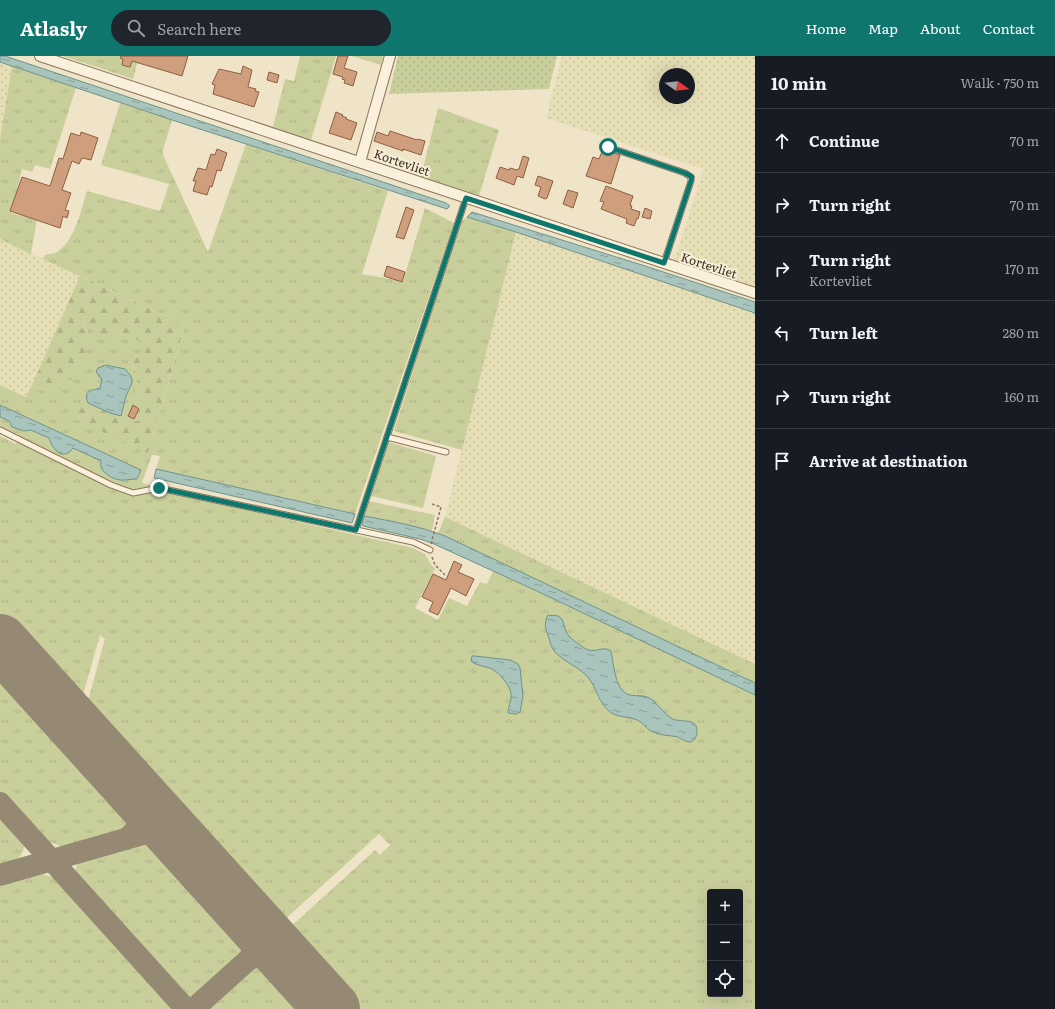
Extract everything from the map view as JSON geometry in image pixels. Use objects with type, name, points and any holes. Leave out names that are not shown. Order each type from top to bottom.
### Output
[{"type":"street","name":"Kortevliet","points":[[40,56],[755,293]]},
{"type":"street","points":[[360,162],[390,56]]},
{"type":"lane","points":[[608,147],[685,173],[692,177],[664,263]]},
{"type":"lane","points":[[356,530],[466,198]]},
{"type":"lane","points":[[0,430],[111,485],[133,493],[159,488],[413,542],[430,550]]},
{"type":"lane","points":[[387,437],[446,452]]},
{"type":"path","points":[[432,504],[441,507],[430,550],[435,565],[445,575]]},
{"type":"shaded area","points":[[562,56],[755,56],[755,287],[674,260],[704,169],[546,118]]},
{"type":"shaded area","points":[[0,62],[12,66],[0,139]]},
{"type":"shaded area","points":[[516,232],[755,313],[755,664],[445,517]]},
{"type":"shaded area","points":[[0,239],[80,276],[27,397],[0,385]]},
{"type":"green space","points":[[63,56],[139,56],[133,79]]},
{"type":"green space","points":[[300,56],[336,56],[311,140],[273,127],[285,79],[294,81]]},
{"type":"green space","points":[[352,56],[383,56],[381,65]]},
{"type":"green space","points":[[398,56],[557,56],[549,89],[389,94]]},
{"type":"green space","points":[[12,66],[76,88],[50,169],[35,165],[32,172],[22,169],[11,213],[37,220],[31,254],[0,239],[0,139]]},
{"type":"green space","points":[[120,103],[172,120],[163,150],[163,155],[208,252],[246,144],[388,191],[362,274],[403,281],[425,208],[454,223],[355,514],[156,469],[160,456],[152,455],[142,483],[238,508],[413,548],[425,554],[435,569],[415,608],[438,620],[449,598],[467,606],[480,582],[487,584],[493,571],[755,691],[755,1009],[358,1009],[286,931],[375,850],[380,855],[390,845],[379,834],[280,924],[86,708],[105,639],[100,635],[81,702],[0,613],[0,436],[16,444],[20,436],[0,426],[0,417],[9,421],[26,424],[101,461],[141,470],[0,405],[0,385],[26,397],[32,385],[41,389],[53,390],[87,329],[83,322],[85,321],[93,330],[115,337],[123,336],[138,340],[141,346],[141,352],[135,358],[132,366],[139,374],[136,389],[138,394],[144,398],[146,402],[139,420],[132,420],[121,416],[126,396],[132,383],[103,379],[100,388],[92,389],[86,399],[88,403],[82,403],[148,453],[185,325],[43,259],[45,255],[55,253],[62,249],[67,242],[76,226],[87,191],[160,211],[169,184],[101,165]]},
{"type":"green space","points":[[438,108],[499,130],[479,196],[421,177]]},
{"type":"green space","points":[[467,217],[516,232],[462,450],[394,431],[460,223]]},
{"type":"green space","points":[[80,276],[185,325],[148,453],[68,416],[77,406],[82,403],[88,403],[110,413],[136,421],[139,420],[145,402],[144,398],[138,394],[136,389],[139,374],[132,366],[135,358],[141,352],[141,346],[138,340],[126,337],[107,337],[99,335],[85,321],[83,322],[87,329],[88,335],[83,362],[76,375],[59,389],[41,389],[32,385]]},
{"type":"green space","points":[[388,442],[436,456],[423,508],[371,496]]},
{"type":"green space","points":[[368,501],[435,515],[432,531],[364,516]]},
{"type":"green space","points":[[445,517],[755,664],[755,683],[438,533]]},
{"type":"green space","points":[[0,673],[123,809],[127,816],[127,824],[121,832],[79,845],[60,846],[47,841],[39,834],[0,791]]},
{"type":"green space","points":[[0,814],[20,836],[24,847],[23,852],[16,860],[11,864],[0,868]]},
{"type":"green space","points":[[148,841],[156,844],[245,943],[245,955],[195,1000],[185,997],[78,878],[77,875],[76,867],[84,859],[140,842]]},
{"type":"green space","points":[[33,873],[48,876],[62,883],[176,1009],[0,1009],[0,883]]},
{"type":"green space","points":[[256,964],[267,967],[304,1009],[204,1009],[252,965]]},
{"type":"water","points":[[0,56],[5,56],[446,203],[450,206],[447,209],[172,120],[0,62]]},
{"type":"water","points":[[472,212],[755,302],[755,313],[516,232],[467,217]]},
{"type":"water","points":[[106,365],[125,369],[132,379],[121,416],[110,413],[88,403],[86,396],[87,394],[100,388],[102,379],[96,371],[98,368]]},
{"type":"water","points":[[0,405],[141,470],[137,479],[117,480],[105,473],[101,466],[101,461],[73,448],[69,453],[61,454],[53,447],[49,438],[31,430],[24,431],[12,427],[9,421],[0,417]]},
{"type":"water","points":[[156,469],[355,514],[352,523],[154,478]]},
{"type":"water","points":[[364,516],[395,522],[445,536],[755,683],[755,695],[539,592],[434,544],[420,539],[363,526]]},
{"type":"water","points":[[548,615],[560,617],[568,635],[586,649],[592,651],[608,649],[611,651],[616,678],[623,691],[629,695],[649,698],[674,720],[694,723],[697,731],[694,740],[688,742],[678,737],[658,734],[649,730],[639,721],[615,715],[609,711],[600,700],[590,680],[578,668],[559,656],[554,650],[545,623]]},
{"type":"water","points":[[472,656],[510,660],[518,664],[520,668],[523,696],[520,712],[516,714],[508,713],[511,697],[507,684],[495,671],[471,661]]},
{"type":"building","points":[[121,56],[188,56],[182,76],[132,61],[130,67],[122,65],[123,59],[120,58]]},
{"type":"building","points":[[338,56],[348,56],[344,68],[357,72],[353,86],[344,83],[345,80],[342,79],[343,77],[333,74]]},
{"type":"building","points":[[243,66],[252,70],[248,87],[256,89],[255,91],[259,92],[254,107],[213,94],[215,85],[212,84],[219,69],[241,74]]},
{"type":"building","points":[[269,72],[279,75],[277,83],[267,80]]},
{"type":"building","points":[[336,112],[343,115],[342,116],[347,118],[346,119],[357,123],[351,140],[329,133]]},
{"type":"building","points":[[390,131],[417,140],[425,141],[421,155],[403,149],[403,151],[374,141],[377,132],[388,136]]},
{"type":"building","points":[[81,132],[98,138],[91,160],[82,158],[79,164],[72,161],[62,190],[71,193],[65,210],[69,211],[67,218],[63,216],[60,228],[10,211],[22,177],[50,186],[59,158],[63,159],[71,133],[80,136]]},
{"type":"building","points":[[217,149],[227,153],[221,171],[217,170],[212,187],[210,186],[207,195],[193,191],[196,181],[193,181],[198,168],[206,170],[211,154],[215,155]]},
{"type":"building","points":[[603,149],[620,155],[611,184],[586,176],[593,157],[599,159]]},
{"type":"building","points":[[523,156],[529,158],[523,178],[517,176],[514,185],[496,178],[500,167],[509,170],[510,168],[517,170],[519,169]]},
{"type":"building","points":[[538,176],[553,181],[547,198],[545,199],[538,196],[541,187],[535,185]]},
{"type":"building","points":[[606,186],[633,196],[630,205],[632,206],[631,209],[640,212],[634,226],[626,223],[627,219],[601,209],[604,202],[600,201]]},
{"type":"building","points":[[568,190],[578,193],[573,208],[563,204]]},
{"type":"building","points":[[406,207],[414,210],[404,239],[396,237]]},
{"type":"building","points":[[645,208],[652,211],[650,219],[642,217]]},
{"type":"building","points":[[387,266],[405,272],[402,282],[384,276]]},
{"type":"building","points":[[133,405],[139,409],[134,419],[128,416]]},
{"type":"building","points":[[454,561],[462,565],[458,572],[474,579],[466,596],[451,588],[438,615],[429,611],[433,602],[422,597],[433,574],[446,580]]},
{"type":"taxiway","points":[[126,839],[132,834],[139,823],[141,810],[140,803],[134,790]]},
{"type":"taxiway","points":[[0,803],[186,1009]]},
{"type":"taxiway","points":[[0,875],[150,832],[167,834],[181,842]]},
{"type":"taxiway","points":[[248,960],[255,950],[257,940],[255,929],[250,918]]},
{"type":"taxiway","points":[[198,1005],[248,960],[255,957],[272,954],[278,956],[294,967]]},
{"type":"runway","points":[[0,642],[332,1009]]},
{"type":"route","points":[[159,488],[356,530],[466,198],[664,263],[692,177],[685,173],[608,147]]}]
